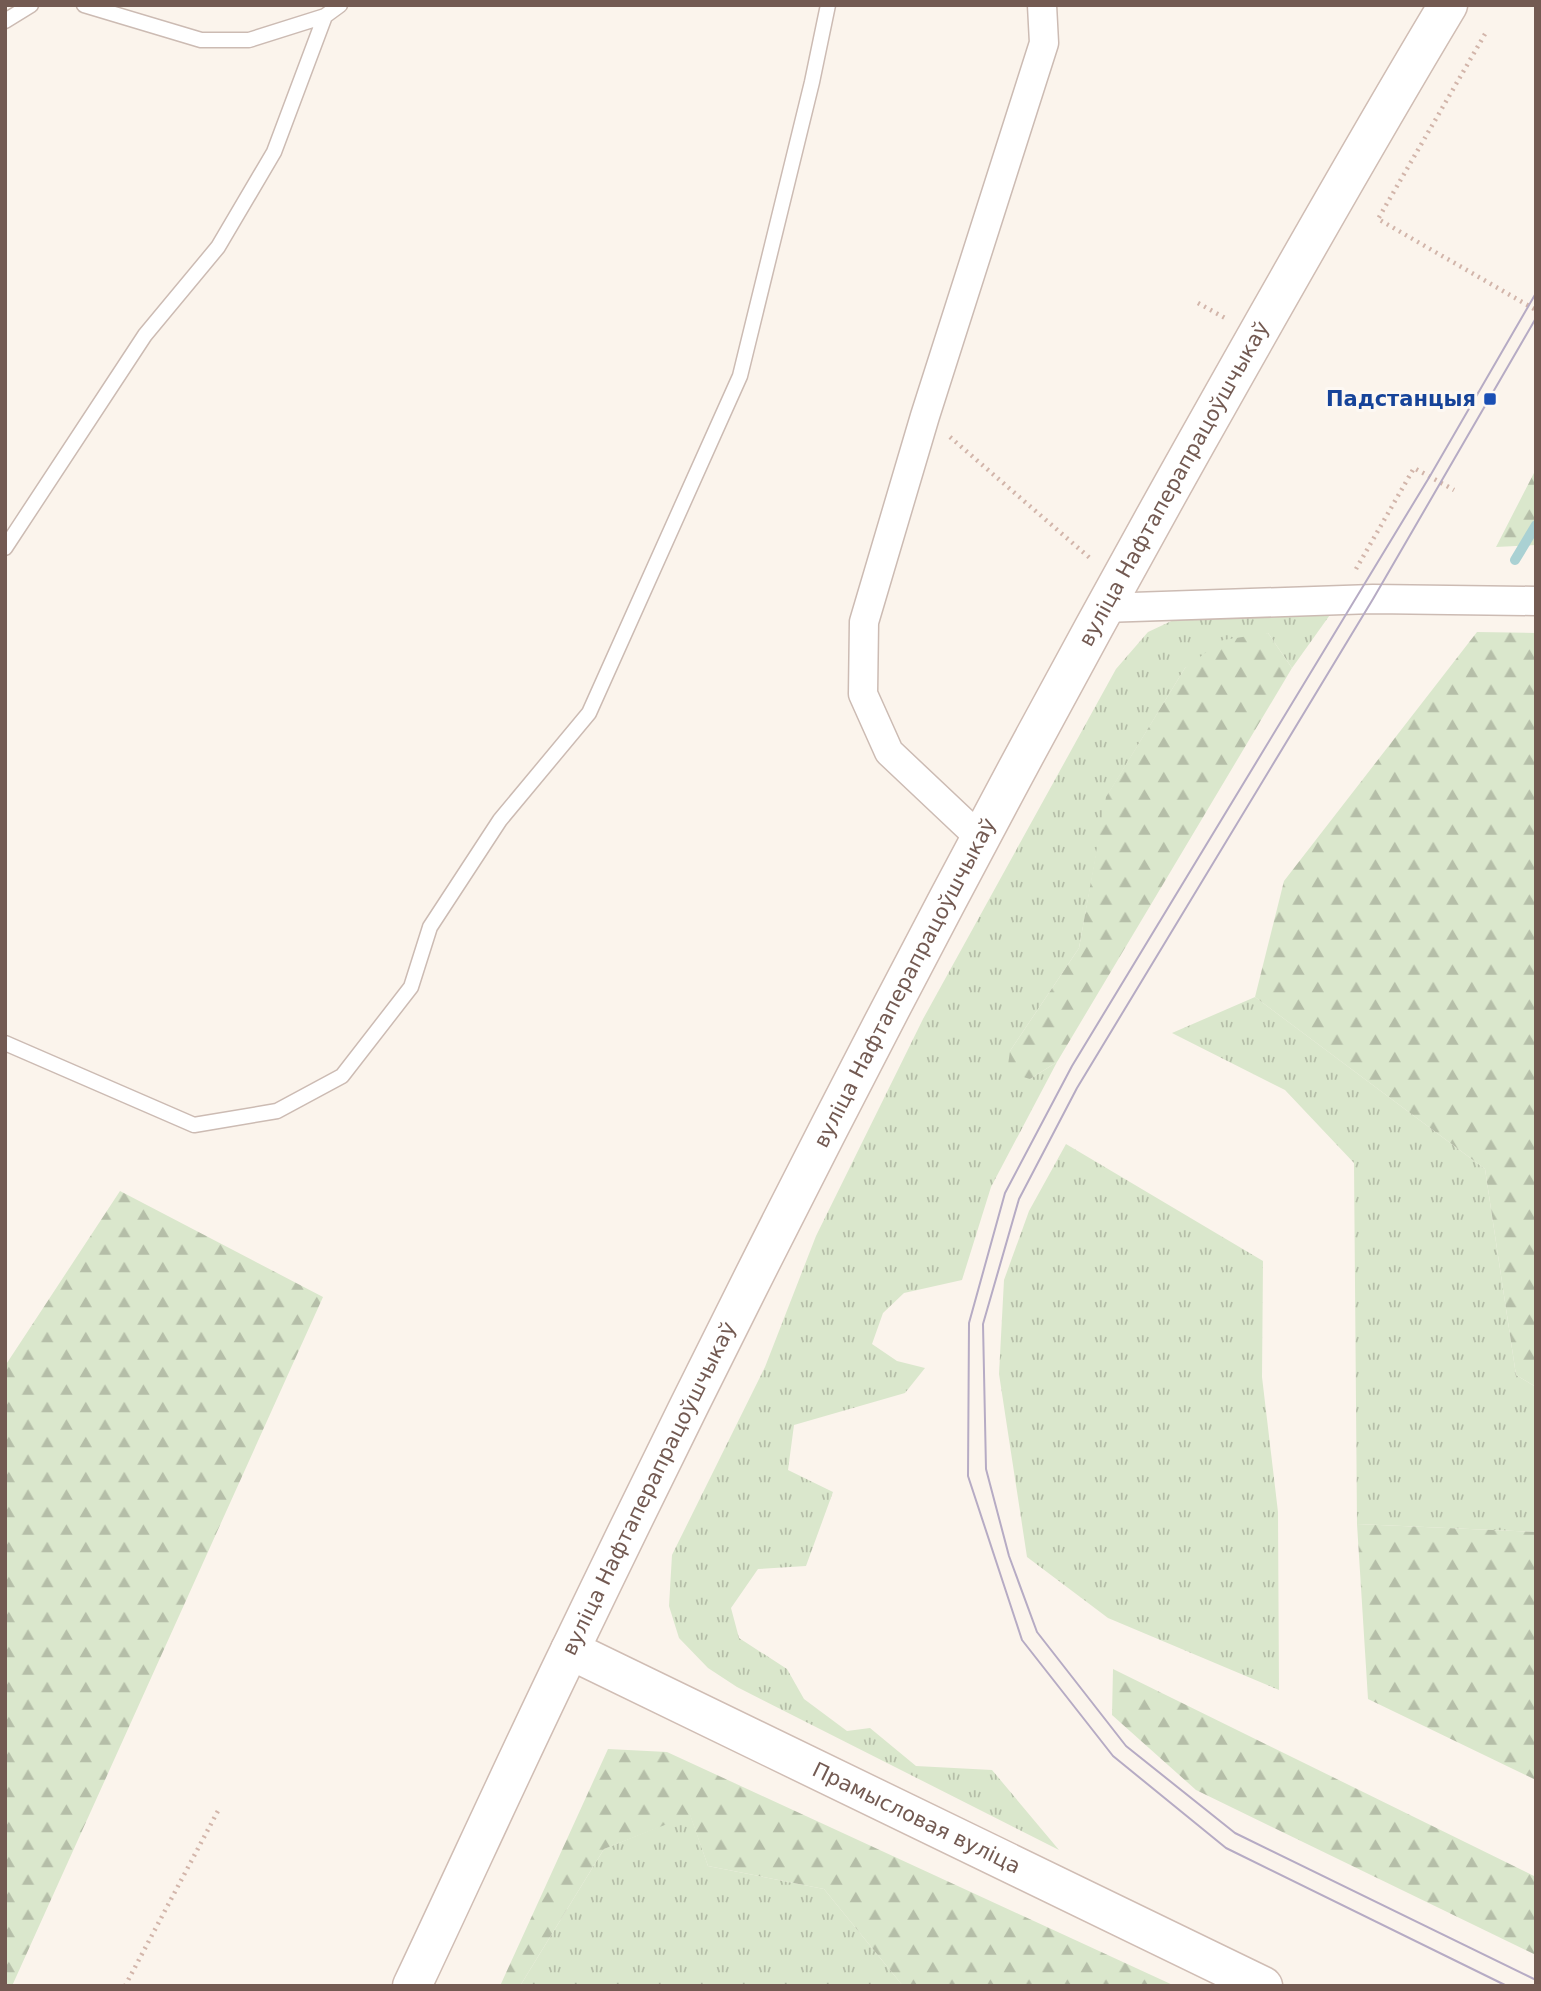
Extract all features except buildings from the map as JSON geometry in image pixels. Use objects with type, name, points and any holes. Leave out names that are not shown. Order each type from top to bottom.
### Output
[{"type":"main road","name":"вуліца Нафтаперапрацоўшчыкаў","points":[[412,1986],[570,1650],[782,1219],[979,837],[1110,595],[1448,5]]},
{"type":"main road","name":"Прамысловая вуліца","points":[[570,1650],[1264,1986]]},
{"type":"street","points":[[979,837],[889,752],[863,694],[864,622],[925,416],[1044,43],[1042,5]]},
{"type":"street","points":[[1110,595],[1536,601]]},
{"type":"lane","points":[[5,21],[31,5]]},
{"type":"lane","points":[[85,5],[201,40],[249,40],[325,16],[340,5]]},
{"type":"lane","points":[[5,1043],[194,1125],[277,1111],[342,1076],[411,987],[430,928],[500,820],[589,713],[740,376],[812,82],[828,5]]},
{"type":"lane","points":[[5,548],[145,335],[218,247],[274,152],[325,16]]},
{"type":"path","points":[[1485,34],[1378,219],[1536,310]]},
{"type":"path","points":[[925,416],[1110,595]]},
{"type":"path","points":[[1338,600],[1414,468],[1454,490]]},
{"type":"path","points":[[125,1986],[220,1807]]},
{"type":"green space","points":[[1536,469],[1536,545],[1496,547]]},
{"type":"green space","points":[[1332,612],[1292,668],[1268,633],[1185,668],[1107,796],[1079,948],[1010,1051],[1030,1079],[1057,1062],[991,1187],[962,1280],[904,1293],[883,1313],[872,1344],[897,1361],[925,1368],[905,1393],[794,1425],[788,1470],[833,1492],[806,1566],[758,1569],[731,1608],[739,1638],[787,1669],[804,1699],[847,1731],[870,1728],[916,1766],[992,1770],[1059,1850],[737,1687],[708,1668],[679,1638],[669,1606],[672,1555],[765,1367],[816,1236],[923,1019],[1116,669],[1148,632],[1180,617]]},
{"type":"green space","points":[[1477,632],[1536,633],[1536,1387],[1516,1375],[1485,1169],[1255,997],[1284,881]]},
{"type":"green space","points":[[1268,633],[1292,668],[1057,1062],[1030,1079],[1007,1072],[1010,1051],[1079,948],[1106,797],[1185,668],[1223,640]]},
{"type":"green space","points":[[1255,997],[1485,1169],[1516,1375],[1536,1387],[1536,1532],[1357,1524],[1354,1163],[1285,1090],[1172,1033]]},
{"type":"green space","points":[[1066,1144],[1263,1261],[1262,1377],[1278,1512],[1279,1690],[1108,1618],[1027,1557],[999,1374],[1004,1280],[1029,1211]]},
{"type":"green space","points":[[120,1191],[323,1297],[12,1986],[5,1986],[5,1366]]},
{"type":"green space","points":[[1357,1524],[1536,1532],[1536,1780],[1368,1699]]},
{"type":"green space","points":[[1113,1669],[1536,1877],[1536,1955],[1196,1790],[1112,1715]]},
{"type":"green space","points":[[608,1749],[667,1752],[1175,1986],[903,1986],[824,1889],[708,1866],[690,1815],[604,1849],[520,1986],[500,1986]]},
{"type":"green space","points":[[690,1814],[708,1866],[824,1889],[903,1986],[520,1986],[604,1849]]},
{"type":"waterway","points":[[1515,560],[1536,525]]},
{"type":"tram line","points":[[1507,1986],[1226,1848],[1113,1756],[1022,1640],[968,1476],[969,1323],[1005,1193],[1072,1066],[1430,476],[1536,293]]},
{"type":"tram line","points":[[1536,318],[1373,599],[1077,1088],[1019,1199],[983,1324],[986,1469],[1009,1556],[1037,1632],[1126,1746],[1235,1833],[1536,1980]]},
{"type":"place","name":"Падстанцыя","points":[[1490,399]]}]
